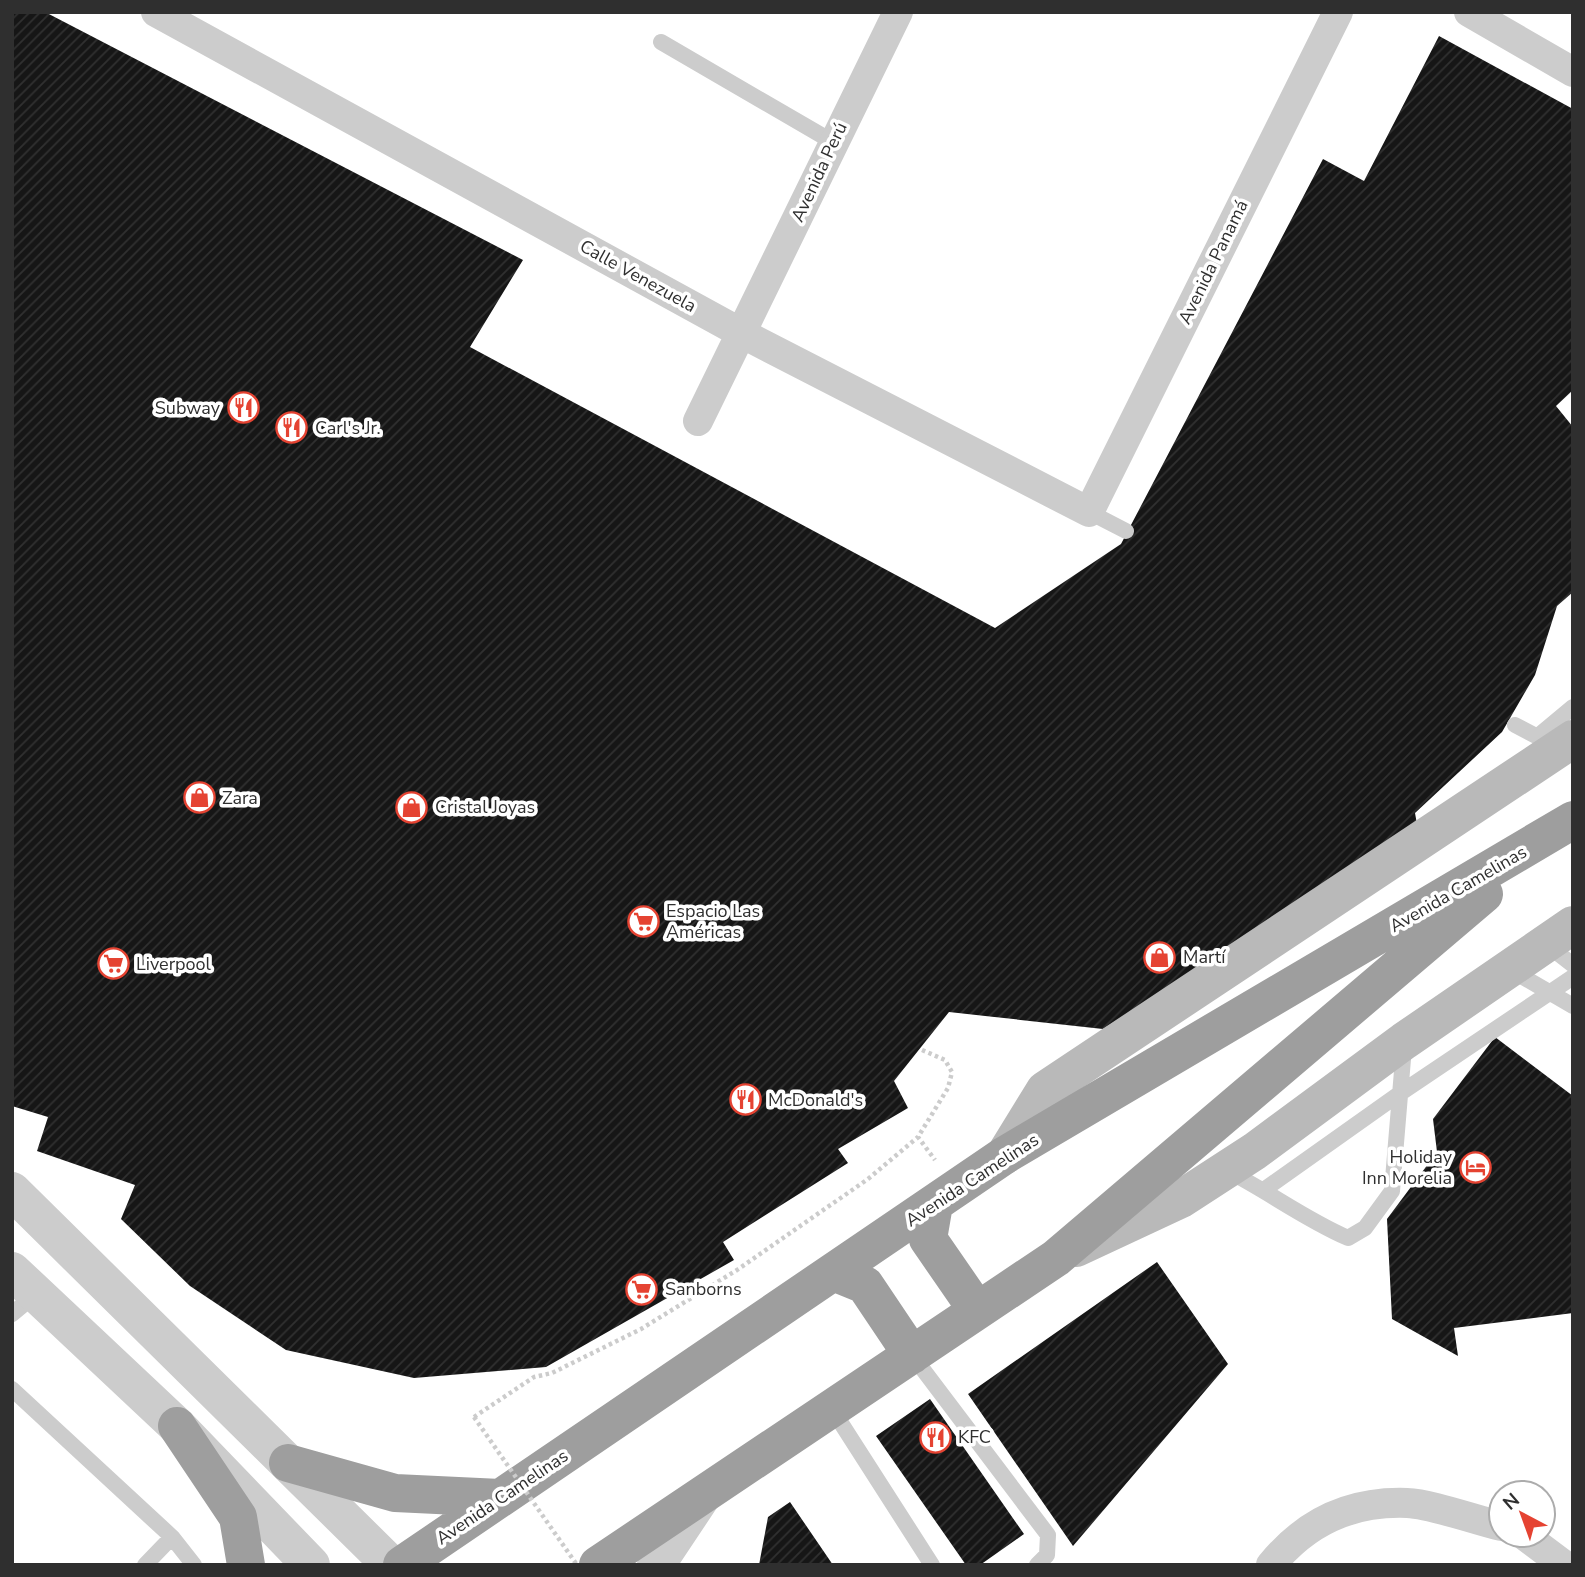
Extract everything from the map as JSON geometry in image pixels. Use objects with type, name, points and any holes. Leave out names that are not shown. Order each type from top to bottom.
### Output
[{"type":"highway","name":"Avenida Camelinas","points":[[402,1565],[1005,1155],[1568,824]]},
{"type":"highway","name":"Avenida Camelinas","points":[[598,1565],[1056,1258],[1568,824]]},
{"type":"highway","points":[[945,1196],[929,1240],[977,1310]]},
{"type":"highway","points":[[833,1272],[865,1286],[912,1355]]},
{"type":"highway","points":[[177,1426],[238,1517],[246,1565]]},
{"type":"highway","points":[[288,1463],[395,1493],[500,1498]]},
{"type":"main road","points":[[1005,1155],[1045,1090],[1560,744]]},
{"type":"main road","points":[[1056,1258],[1181,1199],[1226,1170],[1404,1041],[1511,970],[1564,945]]},
{"type":"street","name":"Calle Venezuela","points":[[156,12],[743,334],[1089,512]]},
{"type":"street","name":"Avenida Perú","points":[[698,421],[743,334],[833,142],[898,12]]},
{"type":"street","name":"Avenida Panamá","points":[[1089,512],[1338,12]]},
{"type":"street","points":[[1469,12],[1573,72]]},
{"type":"street","points":[[12,1191],[391,1565]]},
{"type":"street","points":[[20,1293],[177,1426],[311,1565]]},
{"type":"street","points":[[656,1565],[702,1496]]},
{"type":"street","points":[[1271,1565],[1286,1546],[1315,1523],[1347,1510],[1408,1503],[1487,1523]]},
{"type":"street","points":[[1542,1549],[1563,1565]]},
{"type":"lane","points":[[661,42],[833,142]]},
{"type":"lane","name":"Calle Venezuela","points":[[1089,512],[1126,531]]},
{"type":"lane","points":[[1515,724],[1560,744],[1573,707]]},
{"type":"lane","points":[[1511,970],[1573,1006]]},
{"type":"lane","points":[[1265,1189],[1399,1094],[1573,977]]},
{"type":"lane","points":[[1226,1170],[1265,1189],[1319,1226],[1348,1238],[1364,1228],[1392,1191],[1404,1041]]},
{"type":"lane","points":[[912,1355],[1048,1535],[1047,1555],[1037,1565]]},
{"type":"lane","points":[[12,1389],[172,1537],[194,1565]]},
{"type":"lane","points":[[832,1409],[932,1565]]},
{"type":"lane","points":[[145,1565],[172,1537]]},
{"type":"path","points":[[577,1565],[474,1417],[534,1377],[552,1373],[641,1329],[737,1269],[867,1179],[918,1137],[948,1088],[952,1072],[945,1060],[922,1049]]},
{"type":"path","points":[[918,1137],[945,1196]]},
{"type":"building","name":"Espacio Las Américas","points":[[13,12],[45,12],[523,260],[470,347],[995,628],[1121,544],[1323,159],[1364,181],[1439,36],[1573,109],[1573,390],[1556,406],[1573,427],[1573,592],[1557,606],[1535,675],[1502,732],[1415,813],[1418,830],[1103,1029],[949,1012],[894,1081],[908,1108],[838,1149],[848,1163],[723,1242],[734,1260],[546,1367],[414,1378],[286,1350],[190,1286],[121,1219],[135,1185],[37,1151],[48,1117],[12,1106]]},
{"type":"building","points":[[1495,1037],[1573,1096],[1573,1313],[1454,1328],[1458,1356],[1392,1319],[1387,1219],[1437,1152],[1433,1119]]},
{"type":"building","points":[[1157,1262],[1228,1364],[1073,1546],[968,1394]]},
{"type":"building","points":[[930,1399],[1024,1534],[980,1565],[966,1565],[876,1436]]},
{"type":"building","points":[[790,1502],[833,1565],[759,1565],[768,1517]]},
{"type":"place","name":"Subway","points":[[243,408]]},
{"type":"place","name":"Carl's Jr.","points":[[292,428]]},
{"type":"place","name":"Zara","points":[[199,798]]},
{"type":"place","name":"Cristal Joyas","points":[[412,807]]},
{"type":"place","name":"Espacio Las Américas","points":[[643,921]]},
{"type":"place","name":"Martí","points":[[1160,957]]},
{"type":"place","name":"Liverpool","points":[[113,964]]},
{"type":"place","name":"McDonald's","points":[[745,1100]]},
{"type":"place","name":"Holiday Inn Morelia","points":[[1475,1167]]},
{"type":"place","name":"Sanborns","points":[[642,1289]]},
{"type":"place","name":"KFC","points":[[935,1437]]}]
